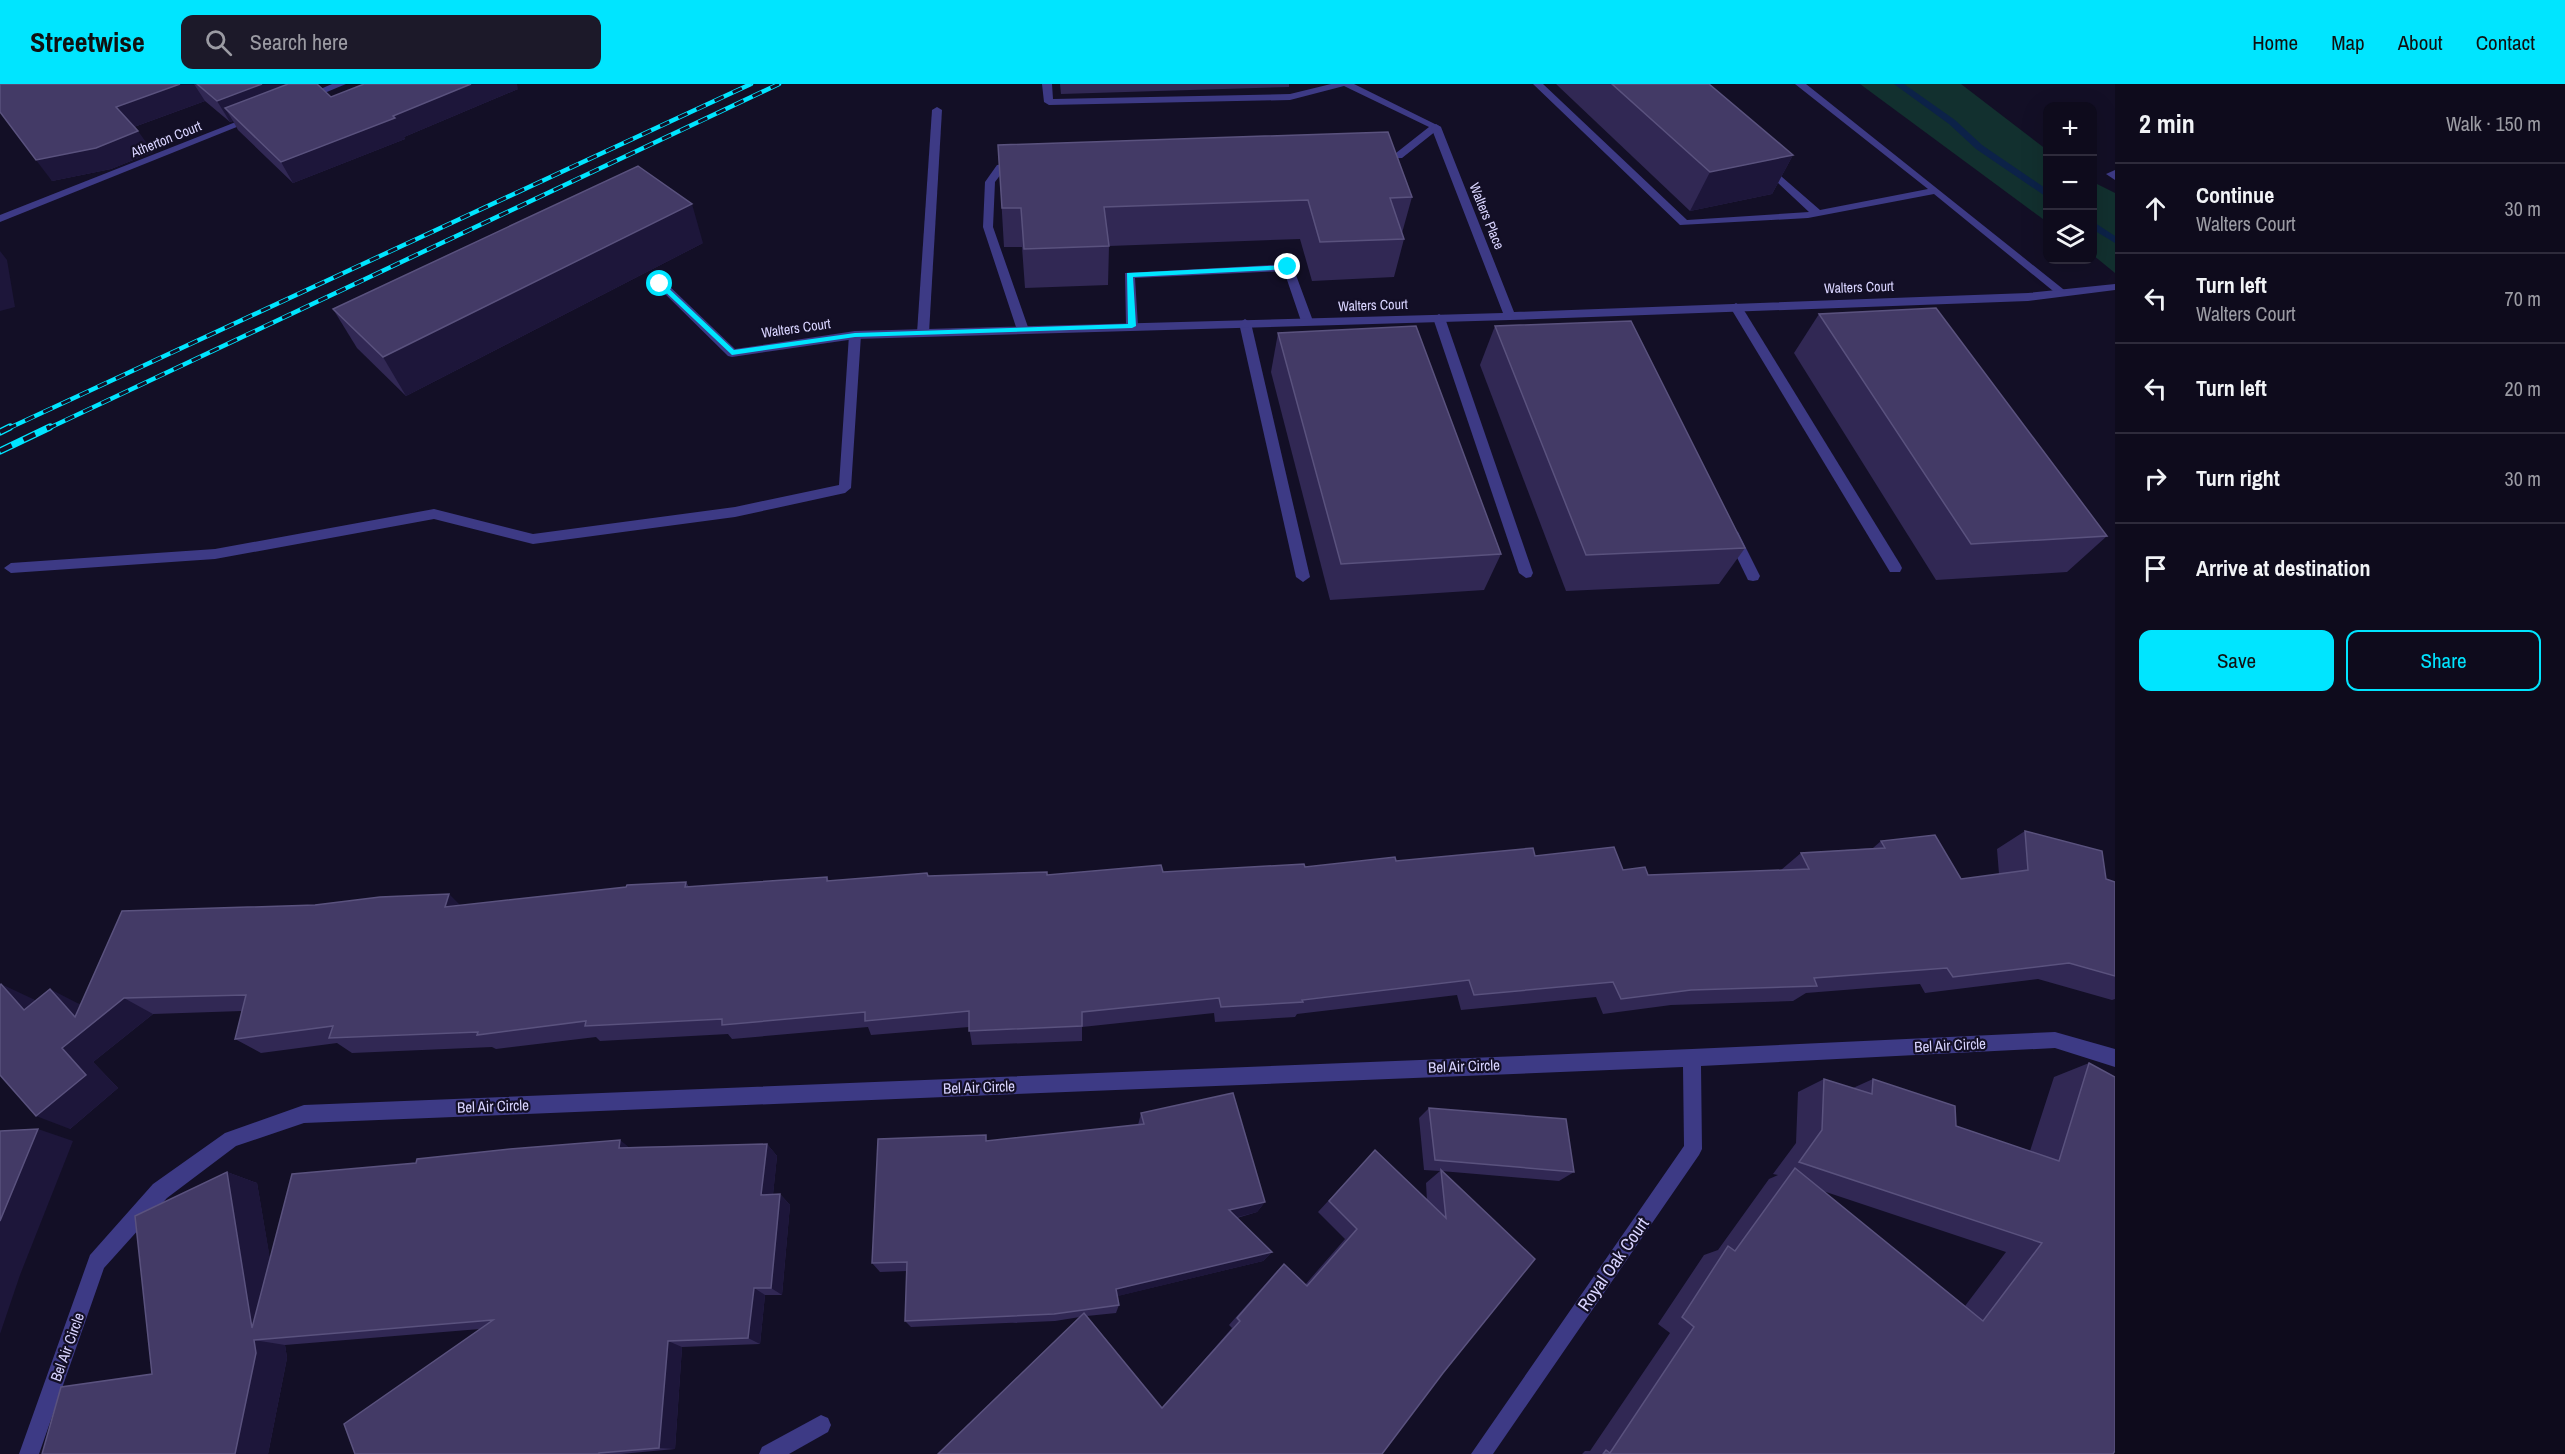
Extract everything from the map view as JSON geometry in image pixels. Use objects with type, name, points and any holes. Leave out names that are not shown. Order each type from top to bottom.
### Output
[{"type":"street","points":[[297,101],[341,84]]},
{"type":"street","points":[[1047,84],[1049,102],[1176,95],[1290,97],[1342,84]]},
{"type":"street","points":[[1347,84],[1436,127],[1398,156],[1365,156]]},
{"type":"street","points":[[1538,84],[1684,223],[1817,213],[1936,191]]},
{"type":"street","points":[[1800,84],[2062,293]]},
{"type":"street","points":[[923,333],[937,110]]},
{"type":"street","name":"Atherton Court","points":[[0,219],[264,114]]},
{"type":"street","name":"Walters Place","points":[[1436,127],[1510,316]]},
{"type":"street","points":[[1758,160],[1817,213]]},
{"type":"street","points":[[1023,330],[988,227],[990,182],[1001,167],[1025,166]]},
{"type":"street","points":[[1132,326],[1129,274],[1288,267],[1306,321]]},
{"type":"street","name":"Walters Court","points":[[660,284],[732,353],[855,335],[1510,316],[1627,317],[1737,307],[2028,297],[2115,287]]},
{"type":"street","points":[[1737,307],[1895,568]]},
{"type":"street","points":[[1439,318],[1526,573]]},
{"type":"street","points":[[1245,323],[1303,577]]},
{"type":"street","points":[[11,568],[215,554],[434,514],[533,539],[735,512],[845,488],[855,335]]},
{"type":"street","points":[[1727,523],[1753,576]]},
{"type":"street","name":"Bel Air Circle","points":[[28,1454],[97,1262],[160,1191],[231,1138],[304,1114],[1692,1058],[2055,1040],[2115,1058]]},
{"type":"street","name":"Royal Oak Court","points":[[1480,1454],[1693,1149],[1692,1058]]},
{"type":"street","points":[[770,1454],[821,1425]]},
{"type":"green space","points":[[1860,84],[1961,84],[2043,147],[2043,219]]},
{"type":"green space","points":[[2097,184],[2115,193],[2115,273],[2097,258]]},
{"type":"building","points":[[0,84],[180,84],[116,107],[138,131],[96,148],[36,160],[0,112]]},
{"type":"building","points":[[197,84],[262,84],[217,101]]},
{"type":"building","points":[[288,84],[317,84],[331,97],[364,84],[471,84],[393,116],[395,118],[281,162],[225,108]]},
{"type":"building","points":[[1612,84],[1709,84],[1793,155],[1710,172]]},
{"type":"building","points":[[1388,132],[1412,197],[1390,198],[1404,239],[1320,242],[1308,200],[1104,207],[1109,246],[1024,249],[1021,208],[1002,208],[998,145]]},
{"type":"building","points":[[638,166],[692,204],[383,357],[333,309]]},
{"type":"building","points":[[1936,308],[2107,536],[1971,544],[1819,314]]},
{"type":"building","points":[[1631,321],[1745,548],[1586,555],[1495,326]]},
{"type":"building","points":[[1416,326],[1501,554],[1341,564],[1278,333]]},
{"type":"building","points":[[2025,831],[2102,851],[2106,879],[2115,882],[2115,976],[2069,963],[1953,977],[1947,968],[1814,978],[1817,986],[1691,990],[1621,999],[1613,982],[1474,995],[1469,980],[1302,1000],[1303,1002],[1221,1007],[1219,998],[1082,1012],[1082,1026],[969,1031],[969,1011],[865,1021],[865,1012],[722,1025],[722,1019],[585,1026],[586,1021],[477,1035],[478,1032],[329,1038],[333,1026],[235,1039],[246,995],[124,998],[62,1048],[86,1075],[36,1116],[0,1075],[0,985],[24,1010],[50,989],[75,1017],[122,911],[315,905],[380,897],[449,894],[445,907],[626,887],[627,885],[686,882],[685,887],[827,877],[827,881],[927,873],[928,876],[1047,872],[1047,875],[1161,865],[1163,872],[1304,864],[1305,867],[1395,857],[1396,861],[1533,848],[1535,856],[1614,847],[1623,870],[1645,867],[1648,875],[1809,869],[1801,853],[1885,848],[1881,841],[1935,835],[1961,879],[2028,870]]},
{"type":"building","points":[[2089,1063],[2115,1077],[2115,1451],[2113,1454],[1603,1454],[1606,1450],[1610,1453],[1694,1327],[1682,1317],[1728,1246],[1735,1251],[1795,1168],[1983,1321],[2042,1243],[1799,1162],[1822,1130],[1824,1079],[1872,1094],[1873,1079],[1955,1106],[1956,1126],[2059,1161]]},
{"type":"building","points":[[1233,1093],[1265,1202],[1229,1210],[1272,1252],[1116,1289],[1119,1305],[1054,1314],[905,1321],[907,1262],[872,1263],[878,1139],[986,1135],[986,1141],[1144,1124],[1141,1113]]},
{"type":"building","points":[[1429,1108],[1566,1119],[1574,1172],[1435,1160]]},
{"type":"building","points":[[38,1129],[0,1221],[0,1131]]},
{"type":"building","points":[[620,1140],[619,1148],[767,1144],[761,1195],[780,1194],[771,1288],[754,1288],[748,1338],[668,1341],[659,1448],[599,1454],[355,1454],[344,1424],[493,1320],[254,1340],[256,1353],[235,1454],[42,1454],[61,1387],[152,1374],[135,1216],[227,1172],[252,1328],[292,1174],[416,1163],[417,1159],[510,1149]]},
{"type":"building","points":[[1375,1150],[1446,1218],[1441,1170],[1535,1259],[1443,1373],[1382,1454],[938,1454],[1084,1313],[1162,1408],[1240,1321],[1237,1318],[1284,1264],[1307,1286],[1357,1229],[1329,1201]]},
{"type":"waterway","points":[[1898,84],[1952,122],[1979,147],[2043,192]]},
{"type":"waterway","points":[[2097,227],[2115,240]]},
{"type":"railway","points":[[7,429],[751,84]]},
{"type":"railway","points":[[47,429],[779,84]]},
{"type":"railway","points":[[0,432],[10,427]]},
{"type":"railway","points":[[0,451],[50,427]]},
{"type":"route","points":[[660,284],[732,353],[855,335],[1132,326],[1129,274],[1288,267]]}]
